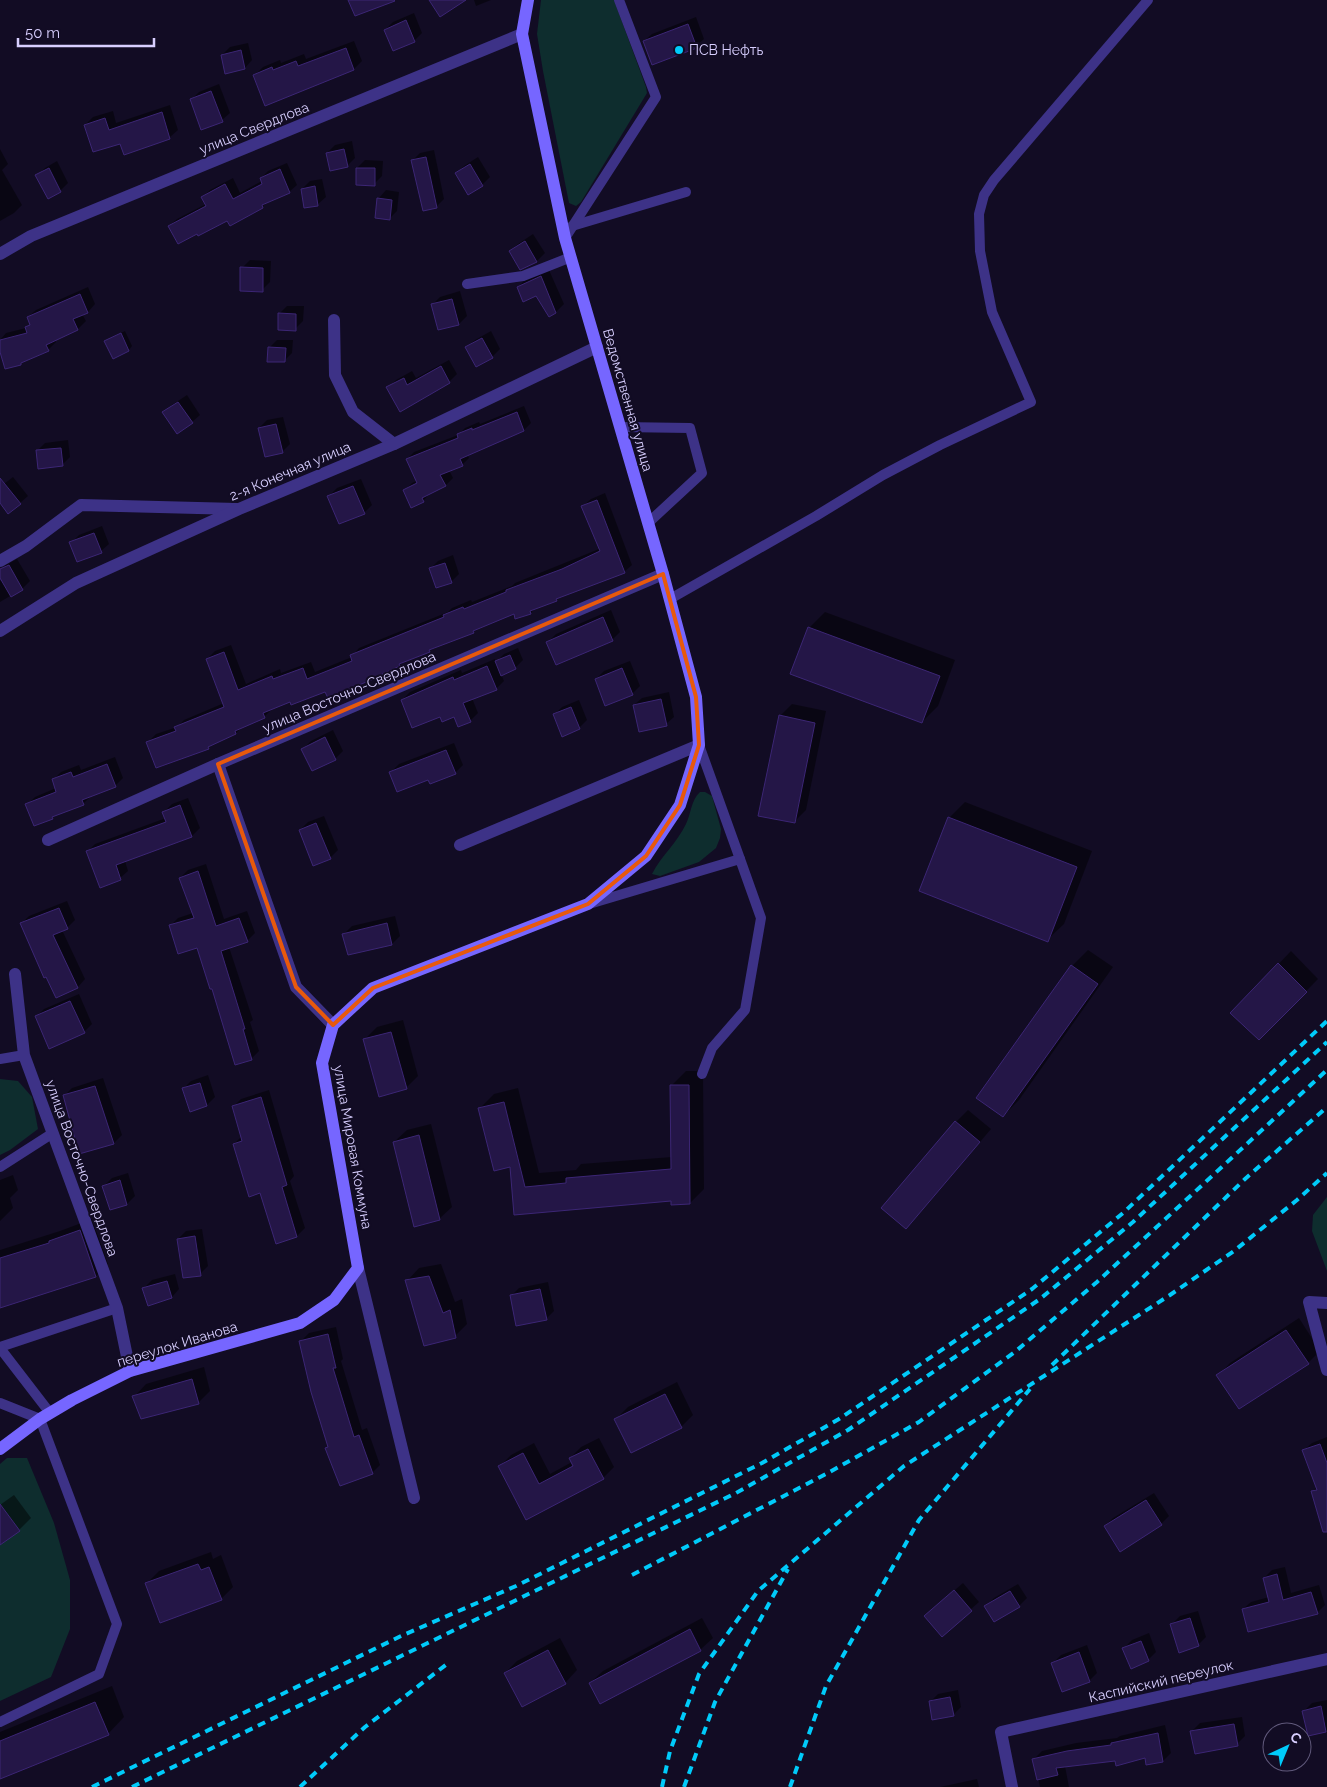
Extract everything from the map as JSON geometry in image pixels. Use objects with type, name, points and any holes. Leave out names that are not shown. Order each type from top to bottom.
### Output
[{"type":"main road","name":"Ведомственная улица","points":[[333,1025],[373,988],[588,904],[646,856],[680,805],[699,745],[696,697],[663,574],[565,238],[522,34],[528,0]]},
{"type":"main road","name":"улица Мировая Коммуна","points":[[333,1025],[322,1064],[358,1268]]},
{"type":"main road","name":"переулок Иванова","points":[[0,1449],[45,1416],[130,1371],[300,1323],[334,1300],[358,1268]]},
{"type":"street","name":"улица Свердлова","points":[[0,254],[31,236],[522,34]]},
{"type":"street","points":[[334,320],[335,376],[353,412],[394,444]]},
{"type":"street","name":"2-я Конечная улица","points":[[0,631],[76,584],[239,509],[394,444],[597,347]]},
{"type":"street","points":[[0,561],[26,546],[81,505],[239,509]]},
{"type":"street","name":"улица Восточно-Свердлова","points":[[48,840],[218,764],[663,574]]},
{"type":"street","points":[[460,845],[699,745]]},
{"type":"street","points":[[218,764],[296,987],[333,1025]]},
{"type":"street","name":"улица Восточно-Свердлова","points":[[15,974],[24,1055],[117,1308],[130,1371]]},
{"type":"street","name":"улица Мировая Коммуна","points":[[358,1268],[414,1498]]},
{"type":"street","points":[[1327,1303],[1309,1302],[1327,1370]]},
{"type":"street","name":"Каспийский переулок","points":[[1012,1787],[1001,1732],[1327,1659]]},
{"type":"lane","points":[[565,238],[656,97],[619,0]]},
{"type":"lane","points":[[670,599],[816,516],[883,475],[940,445],[1031,402],[992,312],[980,251],[979,214],[984,195],[1148,0]]},
{"type":"lane","points":[[572,226],[686,192]]},
{"type":"lane","points":[[467,284],[523,276],[571,257]]},
{"type":"lane","points":[[620,427],[690,428],[702,473],[648,523]]},
{"type":"lane","points":[[699,745],[761,918],[745,1010],[712,1048],[702,1074]]},
{"type":"lane","points":[[588,904],[740,858]]},
{"type":"lane","points":[[0,1060],[24,1055]]},
{"type":"lane","points":[[0,1167],[53,1133]]},
{"type":"lane","points":[[0,1722],[99,1674],[117,1624],[45,1416],[0,1348],[117,1308]]},
{"type":"lane","points":[[0,1403],[45,1416]]},
{"type":"highlighted area","points":[[663,574],[696,697],[699,745],[680,805],[646,856],[588,904],[373,988],[333,1025],[296,987],[218,764]]},
{"type":"green space","points":[[541,0],[614,0],[646,87],[647,93],[581,202],[576,206],[569,203],[543,71],[537,34]]},
{"type":"green space","points":[[700,792],[705,792],[712,796],[721,829],[716,848],[699,862],[660,876],[652,874],[682,831],[688,820],[691,807]]},
{"type":"green space","points":[[0,1079],[18,1081],[32,1097],[38,1129],[10,1150],[0,1155]]},
{"type":"green space","points":[[1327,1197],[1327,1271],[1312,1231],[1313,1215]]},
{"type":"green space","points":[[7,1458],[27,1458],[54,1523],[70,1580],[70,1629],[51,1677],[0,1701],[0,1464]]},
{"type":"building","points":[[348,0],[394,0],[395,1],[355,16]]},
{"type":"building","points":[[429,0],[466,0],[440,17]]},
{"type":"building","points":[[406,20],[415,42],[393,51],[384,30]]},
{"type":"building","points":[[688,24],[697,48],[652,65],[643,41]]},
{"type":"building","points":[[346,48],[354,70],[265,106],[253,75],[272,67],[273,70],[296,61],[298,66]]},
{"type":"building","points":[[241,50],[245,69],[225,74],[221,55]]},
{"type":"building","points":[[211,91],[223,122],[201,130],[190,99]]},
{"type":"building","points":[[162,112],[170,139],[124,155],[120,144],[93,152],[84,125],[105,118],[109,130]]},
{"type":"building","points":[[344,149],[348,167],[330,171],[326,153]]},
{"type":"building","points":[[426,157],[437,208],[423,211],[411,160]]},
{"type":"building","points":[[470,164],[483,186],[468,195],[455,173]]},
{"type":"building","points":[[49,168],[61,192],[48,199],[35,175]]},
{"type":"building","points":[[356,168],[375,168],[375,186],[356,185]]},
{"type":"building","points":[[280,169],[290,193],[262,205],[263,208],[230,226],[227,221],[178,244],[168,226],[206,206],[201,197],[225,184],[233,199],[262,184],[260,178]]},
{"type":"building","points":[[315,186],[318,206],[304,208],[301,189]]},
{"type":"building","points":[[377,198],[392,200],[390,220],[375,218]]},
{"type":"building","points":[[525,241],[537,262],[520,270],[509,251]]},
{"type":"building","points":[[240,267],[263,268],[263,292],[240,291]]},
{"type":"building","points":[[541,276],[556,313],[549,317],[536,296],[523,302],[517,287]]},
{"type":"building","points":[[80,294],[88,313],[73,319],[78,330],[46,345],[49,351],[21,363],[21,365],[5,369],[0,352],[0,340],[27,333],[25,327],[30,325],[27,317]]},
{"type":"building","points":[[452,299],[459,325],[438,330],[431,304]]},
{"type":"building","points":[[278,313],[296,314],[296,331],[278,330]]},
{"type":"building","points":[[121,333],[129,351],[113,359],[104,341]]},
{"type":"building","points":[[482,338],[493,358],[476,367],[465,347]]},
{"type":"building","points":[[268,347],[286,348],[285,362],[267,362]]},
{"type":"building","points":[[441,366],[450,383],[400,412],[386,387],[404,378],[407,385]]},
{"type":"building","points":[[178,402],[193,423],[177,434],[162,412]]},
{"type":"building","points":[[517,412],[524,431],[460,459],[463,466],[440,475],[446,486],[422,498],[424,502],[411,508],[403,490],[417,483],[406,459],[458,438],[457,434]]},
{"type":"building","points":[[276,424],[283,453],[265,457],[258,428]]},
{"type":"building","points":[[61,448],[63,466],[38,469],[36,450]]},
{"type":"building","points":[[0,478],[21,504],[8,514],[0,503]]},
{"type":"building","points":[[353,486],[365,514],[339,524],[327,496]]},
{"type":"building","points":[[597,500],[625,573],[556,599],[557,601],[530,611],[531,614],[515,619],[514,614],[473,631],[474,633],[429,650],[430,652],[399,664],[400,666],[383,675],[328,698],[325,692],[291,705],[290,702],[263,713],[265,718],[235,731],[236,734],[208,747],[209,749],[156,768],[146,742],[176,731],[174,727],[224,707],[206,659],[224,652],[238,690],[272,676],[273,679],[303,668],[307,679],[352,661],[350,655],[444,617],[443,615],[463,607],[464,609],[506,592],[506,590],[562,569],[600,551],[581,506]]},
{"type":"building","points":[[94,533],[102,553],[77,562],[69,542]]},
{"type":"building","points":[[445,563],[452,583],[436,588],[429,568]]},
{"type":"building","points":[[9,565],[23,590],[11,597],[0,578],[0,569]]},
{"type":"building","points":[[603,617],[613,641],[556,665],[546,642]]},
{"type":"building","points":[[808,627],[940,676],[922,723],[790,674]]},
{"type":"building","points":[[510,655],[516,669],[501,676],[495,661]]},
{"type":"building","points":[[487,666],[497,690],[463,703],[471,722],[458,727],[454,717],[442,722],[440,717],[412,728],[401,700],[453,677],[454,680]]},
{"type":"building","points":[[622,668],[633,695],[605,706],[595,679]]},
{"type":"building","points":[[661,699],[667,726],[639,732],[633,705]]},
{"type":"building","points":[[571,707],[580,729],[562,737],[553,714]]},
{"type":"building","points":[[779,715],[815,723],[795,823],[758,816]]},
{"type":"building","points":[[325,737],[336,760],[312,771],[301,749]]},
{"type":"building","points":[[446,750],[456,774],[430,784],[428,780],[397,792],[389,772]]},
{"type":"building","points":[[107,764],[116,787],[82,800],[84,805],[34,826],[25,804],[56,792],[52,779],[71,772],[73,777]]},
{"type":"building","points":[[180,805],[192,837],[116,865],[121,880],[100,888],[86,851],[166,822],[162,812]]},
{"type":"building","points":[[948,817],[1077,867],[1048,942],[919,891]]},
{"type":"building","points":[[316,823],[331,859],[313,866],[299,830]]},
{"type":"building","points":[[198,871],[216,926],[239,918],[248,942],[221,951],[245,1029],[243,1029],[252,1060],[235,1065],[212,989],[210,989],[197,948],[178,954],[169,925],[194,918],[179,878]]},
{"type":"building","points":[[59,908],[68,929],[53,935],[78,988],[56,998],[46,977],[44,978],[20,923]]},
{"type":"building","points":[[387,923],[392,945],[348,955],[342,934]]},
{"type":"building","points":[[1278,963],[1307,992],[1259,1040],[1230,1013]]},
{"type":"building","points":[[1071,965],[1098,984],[1003,1117],[976,1098]]},
{"type":"building","points":[[70,1001],[85,1033],[49,1049],[35,1016]]},
{"type":"building","points":[[391,1032],[407,1089],[379,1097],[363,1039]]},
{"type":"building","points":[[200,1083],[207,1106],[190,1112],[182,1088]]},
{"type":"building","points":[[670,1085],[689,1085],[690,1204],[671,1205],[671,1201],[514,1215],[510,1167],[494,1171],[478,1108],[504,1102],[525,1187],[566,1183],[566,1178],[671,1169]]},
{"type":"building","points":[[95,1086],[114,1144],[79,1154],[63,1095]]},
{"type":"building","points":[[261,1097],[287,1185],[282,1187],[297,1237],[276,1244],[260,1193],[249,1197],[233,1144],[242,1141],[232,1106]]},
{"type":"building","points":[[955,1121],[980,1142],[906,1229],[881,1208]]},
{"type":"building","points":[[419,1135],[440,1220],[414,1227],[393,1142]]},
{"type":"building","points":[[120,1180],[127,1205],[110,1210],[102,1186]]},
{"type":"building","points":[[80,1230],[96,1277],[0,1308],[0,1258],[49,1243],[49,1241]]},
{"type":"building","points":[[195,1236],[201,1276],[183,1278],[177,1239]]},
{"type":"building","points":[[429,1276],[443,1313],[450,1310],[456,1338],[424,1346],[405,1280]]},
{"type":"building","points":[[167,1281],[172,1298],[148,1306],[142,1288]]},
{"type":"building","points":[[540,1289],[547,1320],[516,1326],[510,1295]]},
{"type":"building","points":[[1286,1330],[1309,1364],[1239,1409],[1216,1375]]},
{"type":"building","points":[[328,1334],[336,1368],[333,1368],[354,1437],[359,1435],[373,1474],[340,1486],[325,1448],[328,1447],[311,1392],[299,1341]]},
{"type":"building","points":[[192,1379],[199,1404],[141,1419],[132,1396]]},
{"type":"building","points":[[665,1394],[682,1428],[631,1453],[614,1419]]},
{"type":"building","points":[[1320,1444],[1327,1463],[1327,1532],[1323,1532],[1311,1491],[1317,1490],[1302,1450]]},
{"type":"building","points":[[588,1449],[604,1479],[526,1520],[498,1466],[523,1453],[539,1484],[573,1466],[569,1458]]},
{"type":"building","points":[[1146,1500],[1162,1525],[1120,1552],[1104,1526]]},
{"type":"building","points":[[0,1504],[20,1531],[0,1545]]},
{"type":"building","points":[[198,1564],[201,1570],[209,1567],[222,1600],[160,1623],[145,1583]]},
{"type":"building","points":[[1277,1574],[1283,1600],[1311,1592],[1318,1614],[1248,1632],[1242,1609],[1269,1602],[1263,1578]]},
{"type":"building","points":[[954,1590],[972,1611],[942,1637],[924,1616]]},
{"type":"building","points":[[1010,1591],[1020,1607],[994,1622],[984,1606]]},
{"type":"building","points":[[1190,1618],[1199,1646],[1179,1653],[1170,1624]]},
{"type":"building","points":[[690,1629],[701,1651],[600,1704],[589,1683]]},
{"type":"building","points":[[1141,1641],[1149,1661],[1131,1669],[1122,1648]]},
{"type":"building","points":[[548,1650],[566,1684],[522,1707],[504,1673]]},
{"type":"building","points":[[1079,1652],[1090,1682],[1062,1692],[1051,1663]]},
{"type":"building","points":[[950,1697],[954,1716],[932,1720],[929,1701]]},
{"type":"building","points":[[95,1702],[109,1735],[0,1779],[0,1741]]},
{"type":"building","points":[[1321,1706],[1326,1732],[1312,1735],[1312,1722],[1305,1722],[1302,1711]]},
{"type":"building","points":[[1234,1724],[1238,1746],[1195,1754],[1190,1731]]},
{"type":"building","points":[[1158,1733],[1163,1762],[1146,1765],[1145,1758],[1116,1766],[1115,1761],[1056,1768],[1058,1775],[1037,1780],[1032,1759],[1067,1751],[1111,1745],[1111,1743]]},
{"type":"railway","points":[[92,1787],[401,1636],[516,1586],[762,1463],[839,1419],[1032,1289],[1123,1213],[1327,1021]]},
{"type":"railway","points":[[132,1787],[736,1493],[848,1430],[1040,1299],[1133,1222],[1327,1042]]},
{"type":"railway","points":[[632,1575],[826,1474],[919,1422],[1016,1351],[1097,1282],[1327,1070]]},
{"type":"railway","points":[[1052,1365],[1245,1179],[1327,1107]]},
{"type":"railway","points":[[662,1787],[670,1751],[699,1674],[758,1591],[904,1466],[1170,1295],[1234,1251],[1327,1173]]},
{"type":"railway","points":[[790,1787],[826,1686],[919,1520],[1030,1389]]},
{"type":"railway","points":[[684,1787],[715,1702],[788,1569]]},
{"type":"railway","points":[[300,1787],[365,1727],[447,1664]]},
{"type":"place","name":"ПСВ Нефть","points":[[679,50]]}]
